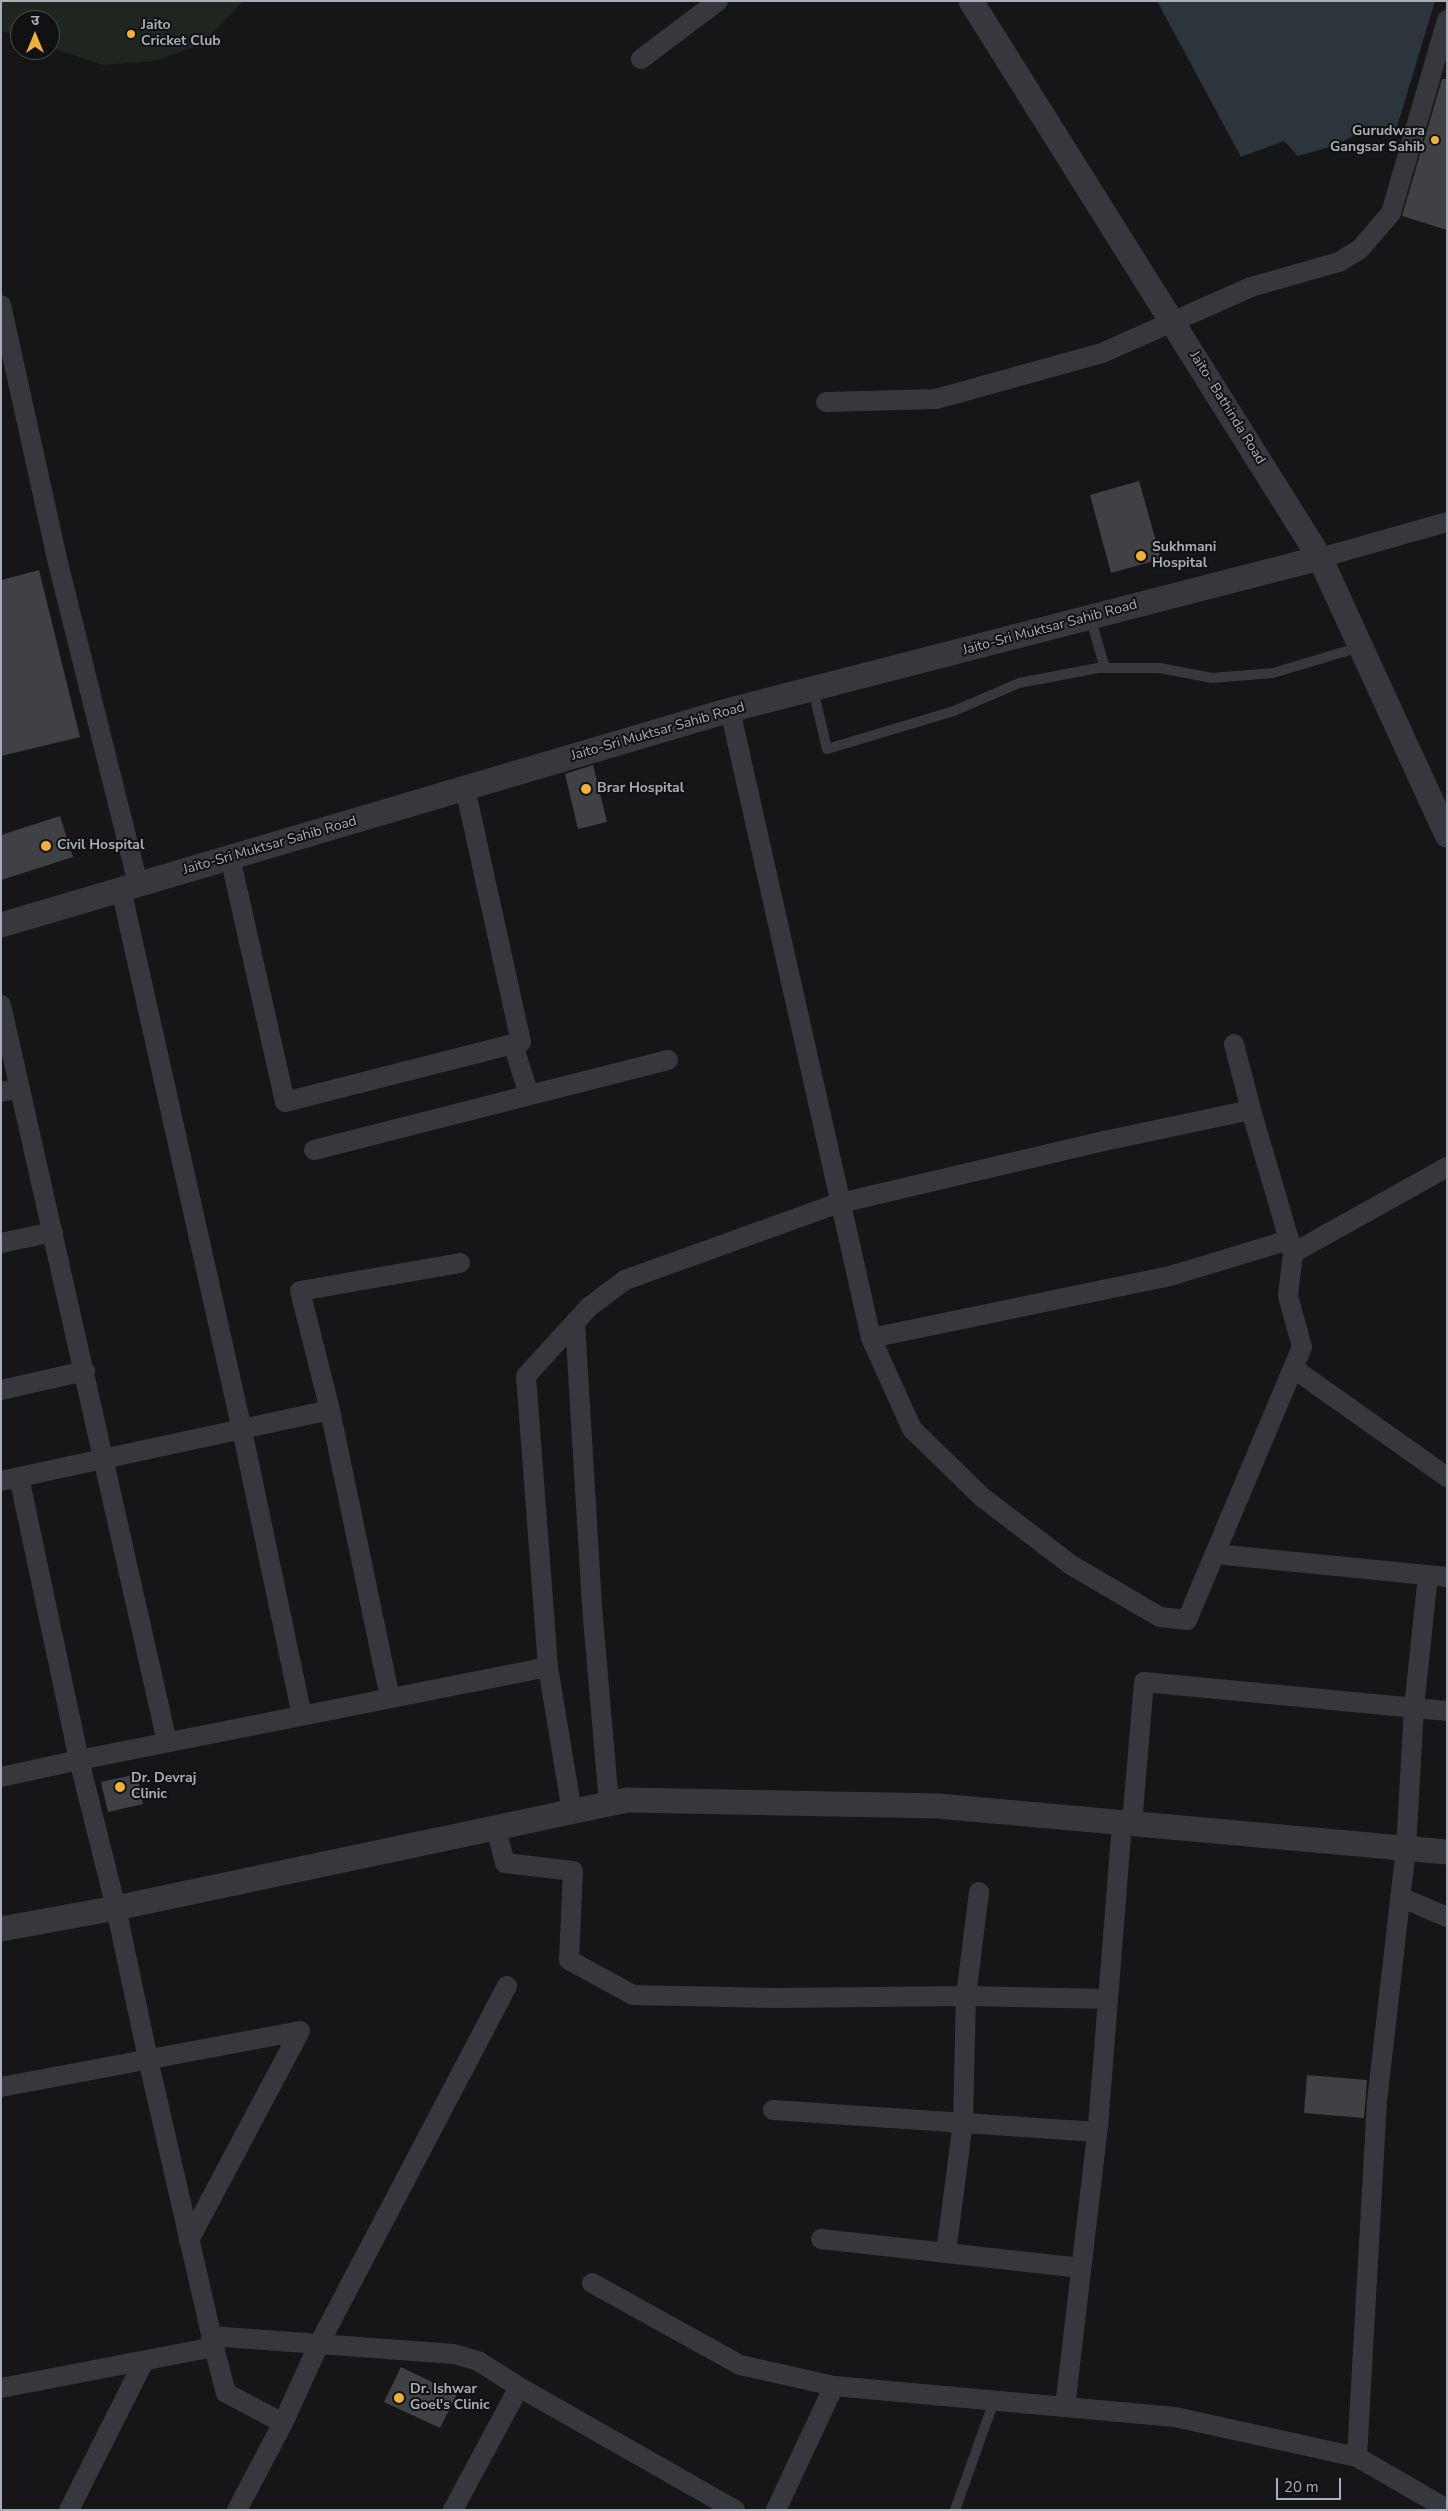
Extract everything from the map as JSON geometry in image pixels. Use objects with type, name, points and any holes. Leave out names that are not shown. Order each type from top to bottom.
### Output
[{"type":"street","points":[[641,59],[718,1]]},
{"type":"street","name":"Jaito- Bathinda Road","points":[[971,1],[1320,558],[1447,835]]},
{"type":"street","points":[[826,402],[936,399],[1102,352],[1251,287],[1339,262],[1360,250],[1390,213],[1447,20]]},
{"type":"street","points":[[1,305],[129,887],[302,1716]]},
{"type":"street","points":[[1320,558],[1447,522]]},
{"type":"street","name":"Jaito-Sri Muktsar Sahib Road","points":[[1,924],[730,710],[1320,558]]},
{"type":"street","points":[[730,710],[870,1338],[912,1429],[982,1497],[1071,1565],[1160,1617],[1187,1620],[1302,1347],[1288,1296],[1291,1247],[1234,1044]]},
{"type":"street","points":[[230,857],[285,1102],[521,1042],[465,788]]},
{"type":"street","points":[[1,1005],[11,1090],[53,1232],[168,1742]]},
{"type":"street","points":[[513,1044],[528,1095]]},
{"type":"street","points":[[314,1150],[668,1060]]},
{"type":"street","points":[[572,1812],[548,1667],[526,1376],[589,1306],[625,1280],[840,1203],[1095,1143],[1251,1110]]},
{"type":"street","points":[[870,1338],[1170,1276],[1291,1247],[1447,1167]]},
{"type":"street","points":[[1,1243],[53,1232]]},
{"type":"street","points":[[390,1698],[330,1410],[300,1291],[460,1264]]},
{"type":"street","points":[[575,1322],[592,1606],[609,1804]]},
{"type":"street","points":[[1293,1368],[1447,1477]]},
{"type":"street","points":[[1,1390],[85,1371]]},
{"type":"street","points":[[283,2423],[226,2393],[189,2240],[116,1908],[10,1479],[330,1410]]},
{"type":"street","points":[[1215,1554],[1437,1576],[1414,1708],[1406,1848],[1377,2101],[1357,2457]]},
{"type":"street","points":[[1,1777],[548,1667]]},
{"type":"street","points":[[1065,2407],[1098,2132],[1108,1999],[1144,1682],[1447,1711]]},
{"type":"street","points":[[1,1929],[116,1908],[627,1800],[938,1806],[1447,1852]]},
{"type":"street","points":[[496,1828],[505,1863],[573,1871],[569,1960],[633,1995],[775,1998],[966,1996],[1108,1999]]},
{"type":"street","points":[[946,2253],[963,2122],[966,1996],[979,1892]]},
{"type":"street","points":[[1400,1897],[1447,1917]]},
{"type":"street","points":[[238,2510],[283,2423],[319,2344],[507,1986]]},
{"type":"street","points":[[1,2087],[300,2031],[189,2240]]},
{"type":"street","points":[[773,2110],[1098,2132]]},
{"type":"street","points":[[821,2239],[1082,2268]]},
{"type":"street","points":[[592,2283],[740,2365],[834,2386],[1175,2417],[1357,2457],[1447,2509]]},
{"type":"street","points":[[1,2388],[144,2361],[213,2342],[319,2344],[454,2354],[478,2361],[735,2510]]},
{"type":"street","points":[[69,2510],[144,2361]]},
{"type":"street","points":[[776,2510],[834,2386]]},
{"type":"street","points":[[453,2510],[520,2387]]},
{"type":"lane","points":[[1090,617],[1105,668]]},
{"type":"lane","points":[[813,689],[827,749],[954,711],[1019,683],[1105,668],[1160,668],[1212,678],[1273,674],[1361,647]]},
{"type":"lane","points":[[955,2510],[994,2401]]},
{"type":"shaded area","name":"Jaito Cricket Club","points":[[1,1],[243,1],[201,45],[154,61],[102,65],[60,50],[60,10],[10,10],[10,33],[1,31]]},
{"type":"shaded area","points":[[1157,1],[1435,1],[1396,130],[1370,128],[1333,146],[1298,156],[1284,141],[1241,157]]},
{"type":"building","name":"Gurudwara Gangsar Sahib","points":[[1442,79],[1447,79],[1447,230],[1402,216]]},
{"type":"building","points":[[1139,481],[1161,559],[1111,573],[1090,495]]},
{"type":"building","points":[[39,570],[80,737],[1,756],[1,580]]},
{"type":"building","points":[[593,765],[607,822],[578,829],[565,774]]},
{"type":"building","points":[[60,816],[73,857],[1,880],[1,835]]},
{"type":"building","points":[[137,1774],[143,1804],[108,1812],[101,1782]]},
{"type":"building","points":[[1307,2075],[1367,2080],[1364,2118],[1304,2113]]},
{"type":"building","points":[[401,2367],[457,2394],[440,2428],[384,2402]]},
{"type":"place","name":"Jaito Cricket Club","points":[[131,34]]},
{"type":"place","name":"Gurudwara Gangsar Sahib","points":[[1435,140]]},
{"type":"place","name":"Sukhmani Hospital","points":[[1141,556]]},
{"type":"place","name":"Brar Hospital","points":[[586,789]]},
{"type":"place","name":"Civil Hospital","points":[[46,846]]},
{"type":"place","name":"Dr. Devraj Clinic","points":[[120,1787]]},
{"type":"place","name":"Dr. Ishwar Goel's Clinic","points":[[399,2398]]}]
